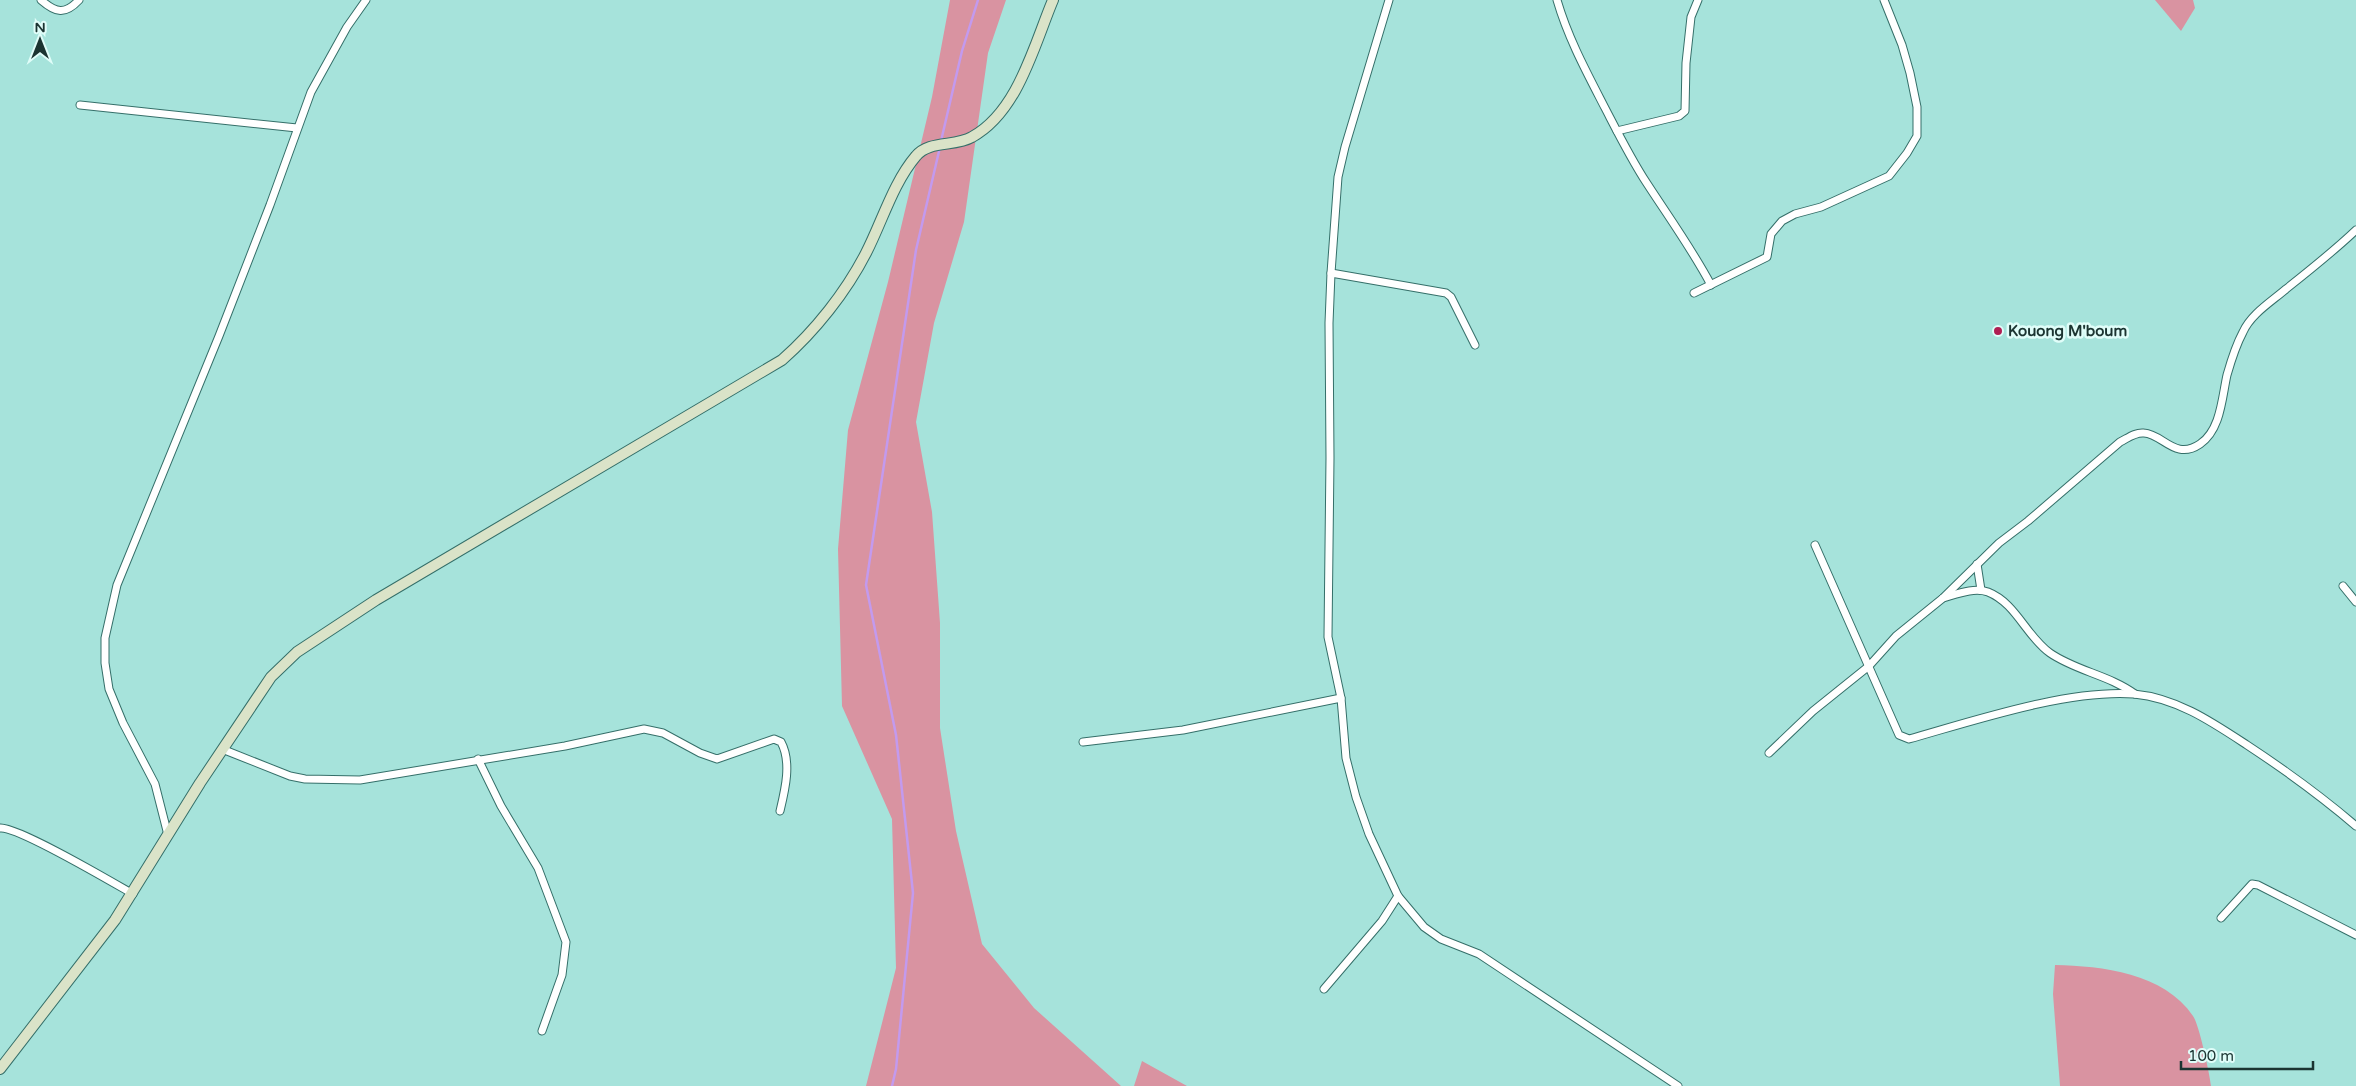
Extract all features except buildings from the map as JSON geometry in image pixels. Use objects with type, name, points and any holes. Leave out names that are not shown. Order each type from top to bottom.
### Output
[{"type":"street","points":[[41,0],[57,11],[62,12],[69,10],[79,0]]},
{"type":"street","points":[[168,836],[155,784],[123,723],[109,689],[105,663],[107,622],[117,585],[219,336],[270,205],[297,128],[326,61],[346,27],[366,0]]},
{"type":"street","points":[[0,1068],[107,931],[133,894],[222,749],[278,668],[312,641],[376,600],[618,455],[771,367],[792,351],[820,320],[855,273],[904,174],[916,156],[928,147],[956,144],[974,136],[983,130],[1000,112],[1027,67],[1053,0]]},
{"type":"street","points":[[1389,0],[1344,147],[1338,177],[1331,273],[1329,322],[1328,637],[1341,698],[1345,752],[1356,798],[1369,834],[1398,896],[1414,916],[1432,933],[1479,954],[1678,1086]]},
{"type":"street","points":[[1557,0],[1581,63],[1617,131],[1644,180],[1687,242],[1711,285]]},
{"type":"street","points":[[1617,131],[1679,116],[1686,111],[1686,63],[1691,17],[1698,0]]},
{"type":"street","points":[[1694,293],[1768,256],[1773,229],[1782,221],[1795,214],[1821,207],[1848,196],[1889,176],[1907,154],[1917,136],[1917,107],[1902,45],[1884,0]]},
{"type":"street","points":[[80,106],[297,128]]},
{"type":"street","points":[[1769,753],[1813,711],[1869,666],[1896,636],[1943,598],[1998,543],[2028,521],[2106,452],[2135,434],[2145,433],[2152,435],[2173,448],[2193,447],[2207,439],[2215,426],[2237,345],[2251,318],[2356,230]]},
{"type":"street","points":[[1331,273],[1446,293],[1451,297],[1475,345]]},
{"type":"street","points":[[1815,545],[1899,735],[1909,739],[2051,702],[2101,695],[2136,694],[2179,705],[2211,721],[2285,769],[2356,826]]},
{"type":"street","points":[[1977,564],[1981,590]]},
{"type":"street","points":[[2343,586],[2356,602]]},
{"type":"street","points":[[1943,598],[1981,590],[1990,593],[2010,608],[2042,647],[2051,654],[2068,663],[2112,679],[2136,694]]},
{"type":"street","points":[[1083,742],[1183,730],[1341,698]]},
{"type":"street","points":[[222,749],[290,776],[360,780],[565,746],[644,729],[663,733],[700,753],[717,759],[774,739],[781,742],[786,758],[786,783],[780,810]]},
{"type":"street","points":[[478,759],[500,806],[538,868],[566,942],[562,975],[542,1031]]},
{"type":"street","points":[[0,828],[14,831],[50,848],[133,894]]},
{"type":"street","points":[[2221,918],[2252,884],[2258,885],[2356,935]]},
{"type":"street","points":[[1324,988],[1382,921],[1398,896]]},
{"type":"shaded area","points":[[950,0],[1006,0],[988,53],[964,222],[934,323],[916,422],[932,512],[940,623],[940,728],[956,831],[982,944],[1034,1008],[1121,1086],[866,1086],[896,968],[892,819],[842,706],[838,549],[848,430],[888,282],[932,97]]},
{"type":"shaded area","points":[[2155,0],[2193,0],[2195,8],[2181,31]]},
{"type":"shaded area","points":[[2055,965],[2112,970],[2149,981],[2166,990],[2181,1002],[2193,1016],[2204,1050],[2211,1086],[2060,1086],[2053,994]]},
{"type":"shaded area","points":[[1142,1061],[1187,1086],[1134,1086]]},
{"type":"waterway","points":[[941,141],[962,51],[978,0]]},
{"type":"waterway","points":[[892,1086],[896,1069],[913,893],[896,735],[866,585],[916,250],[940,147]]},
{"type":"place","name":"Kouong M'boum","points":[[1998,331]]}]
